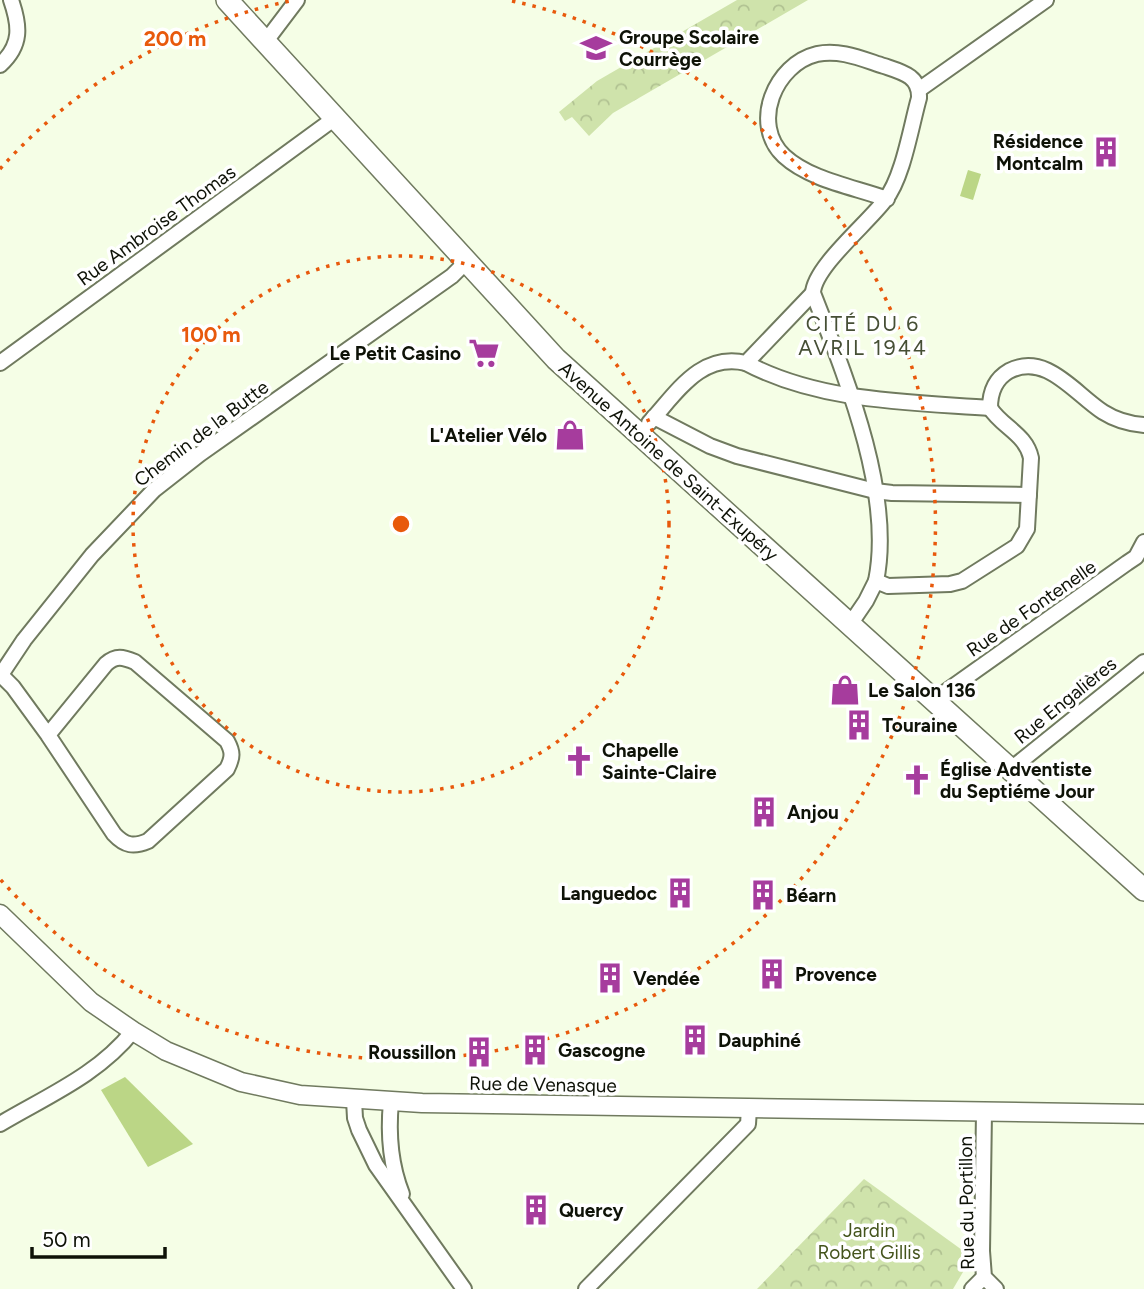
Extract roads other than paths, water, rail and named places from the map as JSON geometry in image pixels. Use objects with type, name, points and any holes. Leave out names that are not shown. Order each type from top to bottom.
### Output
[{"type":"main road","name":"Avenue Antoine de Saint-Exupéry","points":[[227,0],[465,263],[556,359],[1144,890]]},
{"type":"street","points":[[0,65],[12,52],[19,32],[11,0]]},
{"type":"street","points":[[266,41],[297,0]]},
{"type":"street","points":[[920,89],[1046,0]]},
{"type":"street","points":[[850,623],[876,581],[879,530],[875,491],[853,396],[813,293],[825,267],[887,199],[896,181],[920,89],[906,73],[849,55],[830,52],[804,58],[793,64],[776,87],[770,101],[769,126],[777,148],[796,166],[887,199]]},
{"type":"street","name":"Rue Ambroise Thomas","points":[[0,363],[335,118]]},
{"type":"street","name":"Chemin de la Butte","points":[[0,676],[24,640],[92,555],[154,490],[200,454],[452,276],[465,263]]},
{"type":"street","points":[[746,363],[813,293]]},
{"type":"street","points":[[638,434],[684,382],[710,366],[727,361],[746,363],[786,382],[853,396],[990,408]]},
{"type":"street","points":[[876,581],[888,586],[950,584],[973,576],[1023,539],[1027,529],[1031,458],[1029,449],[1015,431],[997,418],[990,408],[990,396],[1003,374],[1029,365],[1042,367],[1104,413],[1144,425]]},
{"type":"street","points":[[654,417],[710,446],[737,456],[875,491],[1030,495]]},
{"type":"street","name":"Rue de Fontenelle","points":[[934,700],[1127,564],[1136,557],[1144,542]]},
{"type":"street","points":[[0,676],[13,687],[48,735],[114,834],[129,845],[148,841],[227,769],[232,759],[232,751],[227,741],[135,662],[124,657],[114,658],[106,664],[48,735]]},
{"type":"street","name":"Rue Engalières","points":[[1011,769],[1144,662]]},
{"type":"street","name":"Rue de Venasque","points":[[0,914],[91,1002],[132,1031],[166,1051],[241,1082],[300,1095],[391,1102],[1144,1114]]},
{"type":"street","points":[[0,1124],[97,1068],[116,1052],[132,1031]]},
{"type":"street","points":[[354,1100],[355,1118],[376,1165],[464,1289]]},
{"type":"street","points":[[391,1102],[390,1143],[393,1168],[410,1215]]},
{"type":"street","points":[[586,1289],[748,1124],[749,1109]]},
{"type":"street","name":"Rue du Portillon","points":[[984,1111],[982,1251],[985,1277],[996,1289]]},
{"type":"street","points":[[972,1289],[985,1277]]},
{"type":"place","name":"Groupe Scolaire Courrège","points":[[596,48]]},
{"type":"place","name":"Résidence Montcalm","points":[[1106,152]]},
{"type":"place","name":"Le Petit Casino","points":[[484,353]]},
{"type":"place","name":"L'Atelier Vélo","points":[[570,435]]},
{"type":"place","name":"Le Salon 136","points":[[845,690]]},
{"type":"place","name":"Touraine","points":[[859,725]]},
{"type":"place","name":"Chapelle Sainte-Claire","points":[[579,761]]},
{"type":"place","name":"Église Adventiste du Septiéme Jour","points":[[917,780]]},
{"type":"place","name":"Anjou","points":[[764,812]]},
{"type":"place","name":"Languedoc","points":[[680,893]]},
{"type":"place","name":"Béarn","points":[[763,895]]},
{"type":"place","name":"Provence","points":[[772,974]]},
{"type":"place","name":"Vendée","points":[[610,978]]},
{"type":"place","name":"Dauphiné","points":[[695,1040]]},
{"type":"place","name":"Gascogne","points":[[535,1050]]},
{"type":"place","name":"Roussillon","points":[[479,1052]]},
{"type":"place","name":"Quercy","points":[[536,1210]]},
{"type":"district","name":"CITÉ DU 6 AVRIL 1944","points":[[863,336]]},
{"type":"park label","name":"Jardin Robert Gillis","points":[[869,1241]]}]
